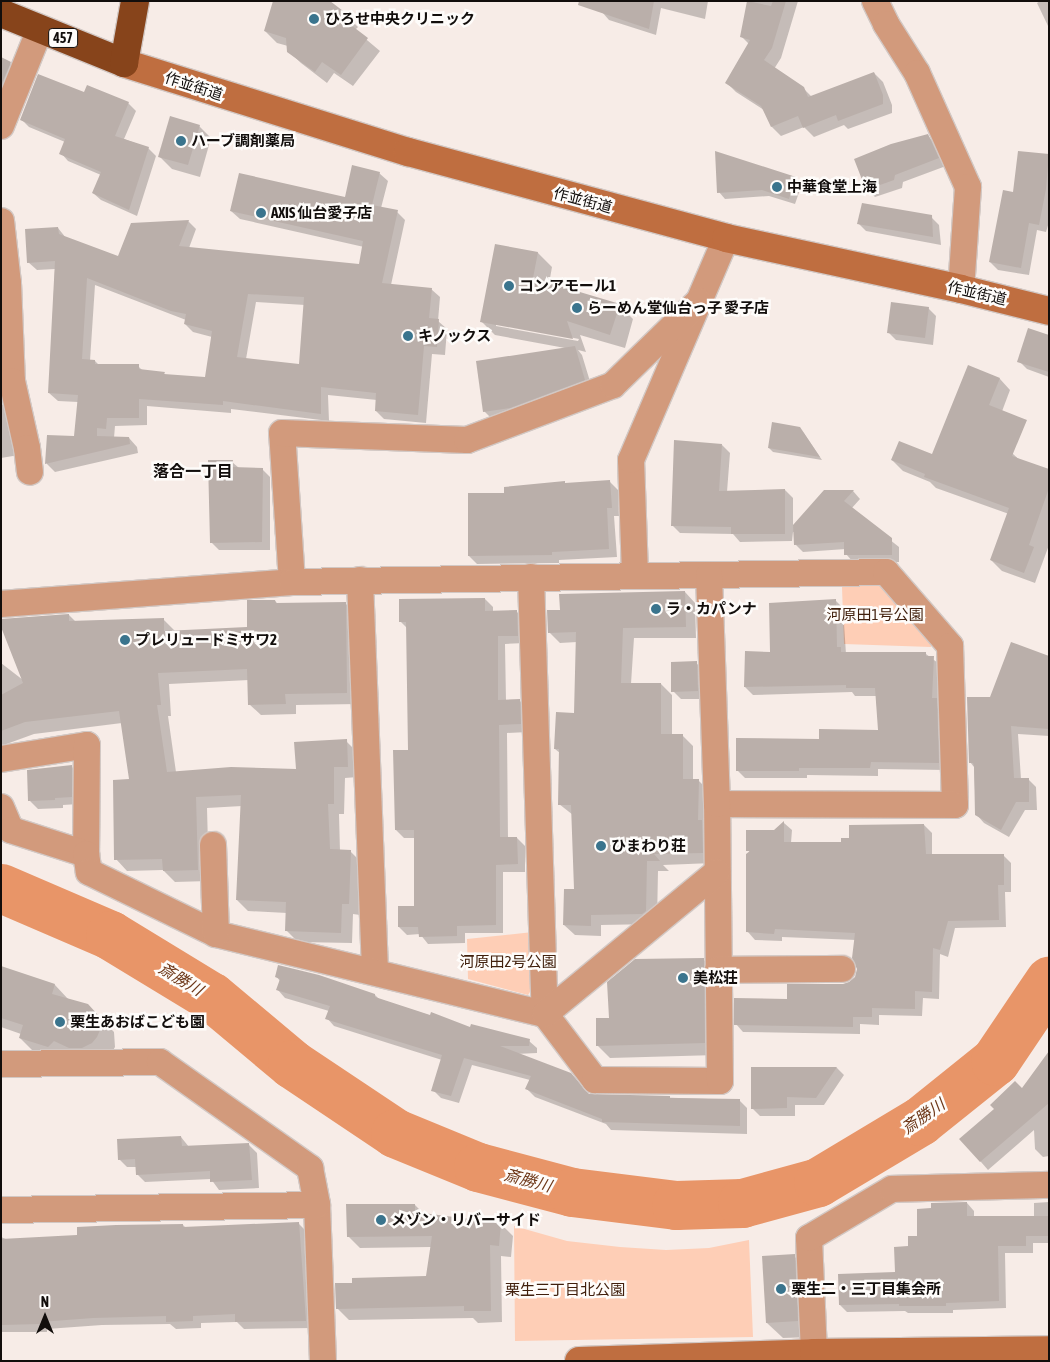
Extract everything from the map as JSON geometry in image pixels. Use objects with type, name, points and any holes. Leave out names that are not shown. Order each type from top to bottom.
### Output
[{"type":"highway","points":[[124,63],[135,1]]},
{"type":"highway","name":"457","points":[[1,13],[124,63]]},
{"type":"street","points":[[875,1],[886,24],[917,73],[968,187],[960,288]]},
{"type":"street","points":[[1,126],[40,29]]},
{"type":"street","name":"作並街道","points":[[124,63],[408,152],[726,238],[960,288],[1049,310]]},
{"type":"street","points":[[1,220],[8,283],[12,380],[30,472]]},
{"type":"street","points":[[635,574],[631,460],[726,238]]},
{"type":"street","points":[[292,582],[282,433],[467,440],[613,384],[699,301]]},
{"type":"street","points":[[1,604],[292,582],[635,574],[709,575],[886,572],[950,646],[955,805],[717,804]]},
{"type":"street","points":[[531,577],[545,1014],[595,1080],[720,1081],[717,804],[709,575]]},
{"type":"street","points":[[360,580],[375,972]]},
{"type":"street","points":[[1,759],[87,745],[86,854],[89,872],[216,934],[545,1014]]},
{"type":"street","points":[[1,807],[11,830],[86,854]]},
{"type":"street","points":[[213,845],[216,934]]},
{"type":"street","points":[[545,1014],[717,872]]},
{"type":"street","points":[[718,970],[842,969]]},
{"type":"street","points":[[1,1064],[160,1062],[310,1168],[317,1205],[323,1361]]},
{"type":"street","points":[[814,1357],[809,1238],[892,1189],[1049,1185]]},
{"type":"street","points":[[1,1210],[317,1205]]},
{"type":"street","points":[[579,1361],[1016,1356],[1049,1350]]},
{"type":"green space","name":"河原田1号公園","points":[[889,584],[930,636],[931,647],[844,644],[842,587]]},
{"type":"green space","name":"河原田2号公園","points":[[533,932],[538,980],[528,995],[468,979],[467,939]]},
{"type":"green space","name":"栗生三丁目北公園","points":[[514,1226],[567,1241],[666,1250],[709,1248],[749,1240],[753,1337],[515,1341]]},
{"type":"building","points":[[273,1],[330,1],[347,14],[343,19],[368,38],[341,75],[322,62],[315,72],[287,52],[286,38],[264,31]]},
{"type":"building","points":[[579,1],[654,1],[649,29],[578,5]]},
{"type":"building","points":[[747,1],[771,6],[773,1],[786,1],[772,48],[764,60],[804,87],[808,97],[874,72],[883,95],[883,104],[838,121],[836,115],[803,128],[798,116],[771,127],[761,106],[725,83],[750,40],[740,37]]},
{"type":"building","points":[[1,57],[11,62],[1,85]]},
{"type":"building","points":[[38,74],[84,92],[87,85],[129,102],[115,136],[149,147],[129,210],[92,193],[101,172],[59,154],[65,139],[20,120]]},
{"type":"building","points":[[170,116],[200,125],[188,165],[158,157]]},
{"type":"building","points":[[928,134],[939,158],[895,175],[894,180],[866,190],[854,159],[891,144]]},
{"type":"building","points":[[715,151],[796,177],[789,199],[762,190],[717,193]]},
{"type":"building","points":[[1018,151],[1049,154],[1046,189],[1039,225],[1029,223],[1021,268],[989,262],[1003,190],[1013,192]]},
{"type":"building","points":[[352,165],[380,172],[372,205],[398,210],[382,283],[432,288],[429,318],[439,319],[437,347],[424,346],[418,415],[375,411],[376,393],[321,387],[321,414],[223,401],[223,405],[139,399],[139,418],[107,418],[106,429],[97,428],[97,436],[129,437],[130,444],[45,464],[47,435],[74,436],[78,395],[48,393],[55,261],[27,263],[25,229],[58,227],[59,234],[118,256],[131,223],[189,220],[179,246],[359,264],[363,241],[230,211],[239,173],[345,197]],"holes":[[[87,278],[171,311],[186,314],[184,324],[212,331],[205,377],[164,374],[165,372],[139,369],[139,364],[95,364],[95,360],[82,359]],[[248,294],[304,297],[299,364],[237,357]]]},
{"type":"building","points":[[862,203],[932,215],[933,237],[857,224]]},
{"type":"building","points":[[495,244],[538,252],[533,278],[620,304],[610,335],[567,321],[573,339],[480,322]]},
{"type":"building","points":[[891,302],[929,307],[925,338],[887,333]]},
{"type":"building","points":[[1028,328],[1049,335],[1049,372],[1017,362]]},
{"type":"building","points":[[575,346],[585,380],[510,408],[483,412],[476,361]]},
{"type":"building","points":[[968,365],[1000,378],[989,405],[1027,420],[1012,456],[1049,469],[1049,488],[1029,545],[1034,547],[1024,573],[990,560],[1009,508],[924,477],[925,474],[891,460],[899,441],[932,454]]},
{"type":"building","points":[[772,422],[800,427],[820,457],[768,448]]},
{"type":"building","points":[[674,440],[722,444],[719,491],[785,489],[785,534],[731,534],[731,527],[671,526]]},
{"type":"building","points":[[208,460],[233,460],[232,467],[263,468],[262,542],[210,543]]},
{"type":"building","points":[[610,480],[612,508],[607,508],[609,549],[552,552],[552,555],[468,556],[468,493],[504,493],[504,487],[565,481],[565,483]]},
{"type":"building","points":[[824,490],[854,490],[844,501],[892,538],[892,555],[844,555],[844,542],[794,545],[793,525]]},
{"type":"building","points":[[685,591],[686,627],[623,628],[621,683],[661,683],[661,734],[683,734],[683,779],[699,779],[698,820],[702,820],[703,853],[654,854],[660,861],[647,861],[646,911],[642,914],[591,915],[591,926],[563,925],[564,889],[574,889],[571,805],[558,805],[559,749],[554,749],[556,712],[574,713],[576,632],[548,633],[547,610],[560,610],[559,594]]},
{"type":"building","points":[[485,598],[485,611],[517,610],[518,636],[498,636],[498,700],[520,699],[521,724],[499,725],[500,837],[517,837],[518,864],[496,865],[496,925],[457,926],[457,936],[419,937],[418,927],[398,927],[398,906],[414,906],[414,830],[395,830],[393,750],[408,750],[406,622],[399,622],[399,599]]},
{"type":"building","points":[[836,599],[837,647],[841,647],[841,652],[926,652],[926,656],[934,656],[932,698],[937,698],[939,763],[871,762],[870,768],[799,768],[799,771],[736,771],[736,738],[819,739],[819,729],[878,730],[875,688],[846,688],[846,685],[744,687],[745,651],[770,652],[769,603]]},
{"type":"building","points":[[247,600],[275,600],[276,603],[346,602],[347,693],[285,694],[286,704],[248,705],[247,669],[158,673],[161,705],[157,705],[167,772],[231,767],[296,769],[294,742],[347,739],[348,767],[334,767],[334,804],[328,804],[330,849],[351,850],[349,904],[342,904],[341,933],[285,931],[286,902],[236,900],[241,795],[196,797],[198,870],[163,871],[162,859],[114,860],[113,780],[129,779],[119,711],[25,722],[1,731],[1,695],[23,683],[1,627],[1,619],[69,614],[69,621],[164,618],[164,631],[247,627]]},
{"type":"building","points":[[1011,642],[1049,656],[1049,729],[1011,726],[1014,778],[1029,778],[1029,802],[1016,802],[1001,830],[975,815],[974,766],[973,763],[969,763],[967,697],[990,697]]},
{"type":"building","points":[[697,661],[698,691],[671,692],[671,662]]},
{"type":"building","points":[[72,765],[72,797],[28,801],[27,770]]},
{"type":"building","points":[[784,821],[784,842],[841,842],[841,838],[849,838],[849,825],[924,824],[926,854],[1004,854],[1004,885],[998,885],[999,920],[948,921],[940,950],[933,948],[932,992],[915,991],[915,1009],[872,1008],[872,1017],[853,1017],[853,1027],[734,1025],[734,998],[787,999],[787,984],[843,984],[855,977],[857,969],[852,958],[855,933],[775,929],[774,934],[746,932],[746,854],[750,851],[746,851],[746,830],[774,830]]},
{"type":"building","points":[[704,958],[705,1043],[596,1046],[596,1018],[609,1018],[607,982],[635,959]]},
{"type":"building","points":[[278,965],[319,975],[375,994],[375,997],[430,1015],[431,1012],[470,1027],[471,1024],[530,1039],[529,1046],[500,1046],[571,1073],[589,1094],[740,1099],[740,1126],[602,1122],[602,1119],[525,1089],[531,1076],[464,1058],[451,1096],[431,1091],[442,1055],[325,1019],[330,1006],[276,990],[280,979],[275,977]]},
{"type":"building","name":"栗生あおばこども園","points":[[1,966],[55,984],[52,994],[88,1004],[98,1015],[100,1030],[97,1037],[92,1043],[82,1048],[69,1048],[54,1041],[48,1047],[19,1038],[23,1025],[1,1018]]},
{"type":"building","points":[[1049,1051],[1049,1103],[980,1162],[959,1139],[994,1109],[990,1105],[1015,1081],[1022,1088]]},
{"type":"building","points":[[751,1067],[837,1067],[816,1098],[787,1097],[787,1108],[751,1109]]},
{"type":"building","points":[[181,1136],[182,1146],[249,1143],[252,1180],[210,1182],[210,1171],[136,1175],[135,1159],[118,1160],[117,1139]]},
{"type":"building","points":[[967,1202],[967,1216],[1049,1216],[1049,1236],[1026,1236],[1026,1246],[998,1246],[999,1301],[946,1303],[946,1306],[899,1306],[899,1304],[839,1305],[838,1274],[895,1272],[894,1247],[908,1246],[908,1236],[917,1236],[917,1209],[931,1208],[931,1203]]},
{"type":"building","points":[[346,1204],[415,1204],[415,1212],[501,1223],[499,1246],[490,1245],[491,1311],[464,1311],[464,1306],[336,1309],[335,1283],[352,1283],[352,1278],[426,1276],[432,1236],[347,1237]]},
{"type":"building","points":[[299,1222],[306,1321],[235,1322],[235,1314],[193,1316],[193,1321],[166,1322],[166,1316],[93,1318],[40,1322],[40,1324],[1,1325],[1,1239],[77,1235],[77,1227],[183,1224],[183,1227]]},
{"type":"building","name":"栗生二・三丁目集会所","points":[[795,1254],[798,1321],[766,1323],[762,1256]]},
{"type":"waterway","name":"斎勝川","points":[[1,888],[110,935],[212,997],[292,1064],[395,1133],[478,1167],[572,1192],[676,1205],[742,1203],[818,1182],[920,1121],[995,1061],[1049,981]]},
{"type":"place","name":"ひろせ中央クリニック","points":[[314,19]]},
{"type":"place","name":"ハーブ調剤薬局","points":[[181,141]]},
{"type":"place","name":"中華食堂上海","points":[[777,187]]},
{"type":"place","name":"AXIS 仙台愛子店","points":[[261,213]]},
{"type":"place","name":"コンアモール1","points":[[509,286]]},
{"type":"place","name":"らーめん堂仙台っ子 愛子店","points":[[577,308]]},
{"type":"place","name":"キノックス","points":[[408,336]]},
{"type":"place","name":"ラ・カパンナ","points":[[656,609]]},
{"type":"place","name":"プレリュードミサワ2","points":[[125,640]]},
{"type":"place","name":"ひまわり荘","points":[[601,846]]},
{"type":"place","name":"美松荘","points":[[683,978]]},
{"type":"place","name":"栗生あおばこども園","points":[[60,1022]]},
{"type":"place","name":"メゾン・リバーサイド","points":[[381,1220]]},
{"type":"place","name":"栗生二・三丁目集会所","points":[[781,1289]]},
{"type":"district","name":"落合一丁目","points":[[193,471]]}]
